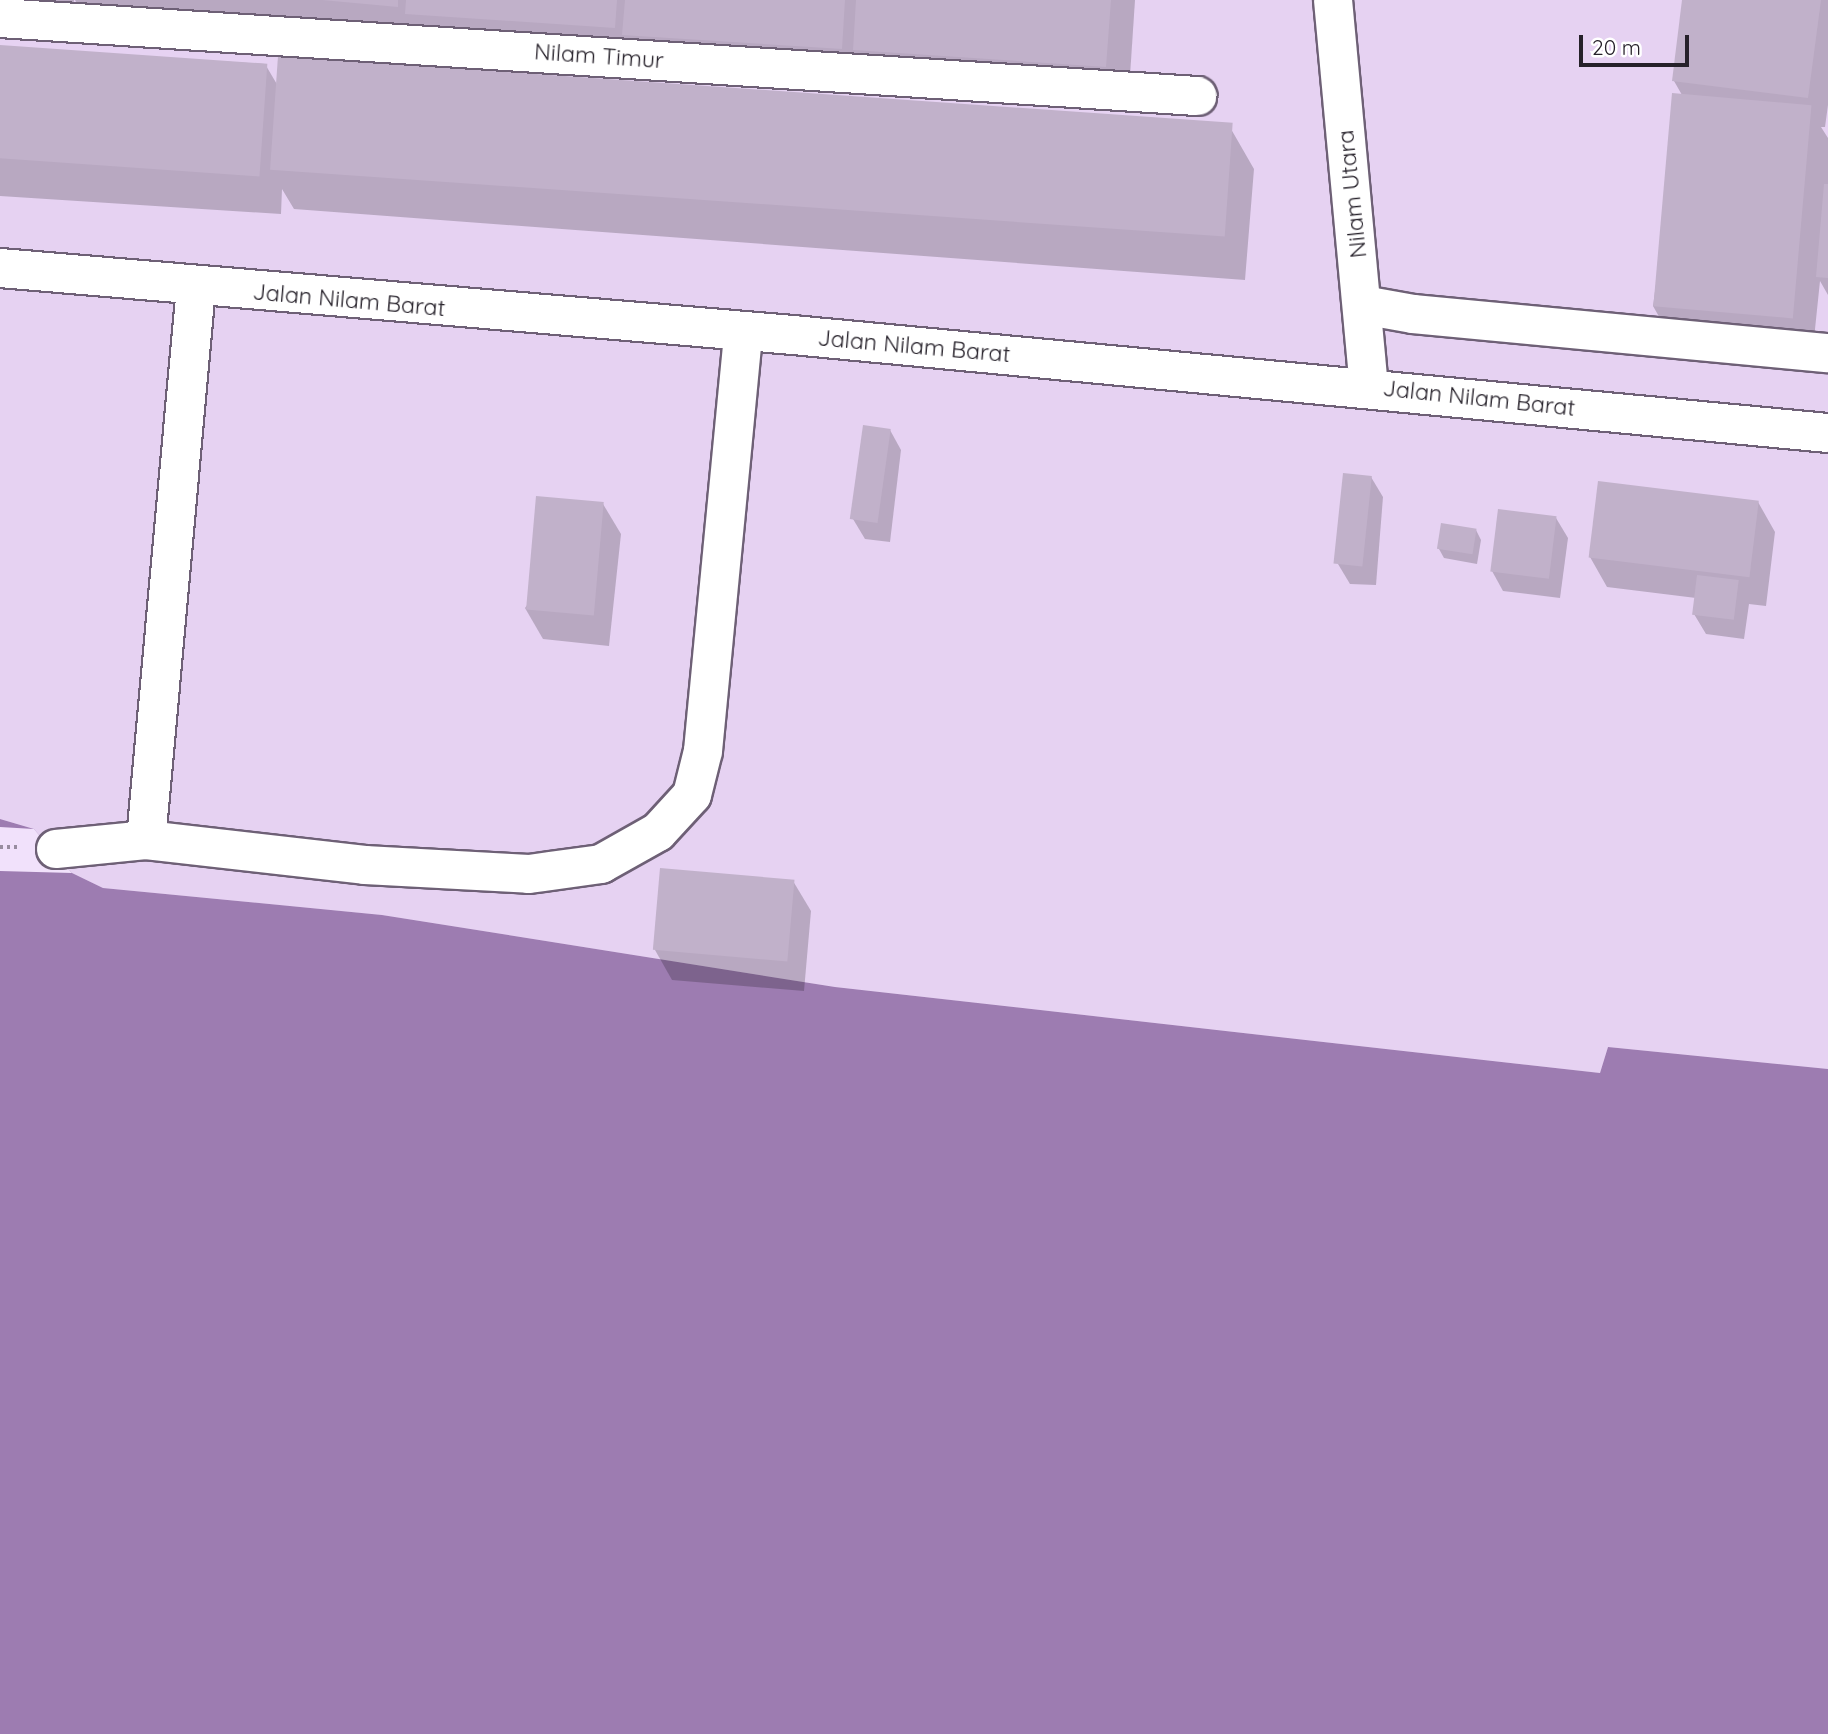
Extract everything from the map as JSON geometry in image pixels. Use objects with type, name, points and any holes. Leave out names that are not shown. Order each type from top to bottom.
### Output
[{"type":"lane","name":"Nilam Utara","points":[[1333,0],[1369,387]]},
{"type":"lane","name":"Nilam Timur","points":[[0,18],[1197,96]]},
{"type":"lane","name":"Jalan Nilam Barat","points":[[0,268],[1369,387],[1828,433]]},
{"type":"lane","points":[[146,840],[196,287]]},
{"type":"lane","points":[[1363,304],[1413,314],[1828,353]]},
{"type":"lane","points":[[56,849],[146,840],[365,865],[529,874],[601,864],[658,832],[692,795],[703,751],[743,333]]},
{"type":"shaded area","points":[[0,0],[1828,0],[1828,1069],[1608,1047],[1600,1073],[835,987],[382,915],[103,888],[72,873],[34,829],[0,819]]},
{"type":"shaded area","points":[[0,819],[34,829],[72,873],[103,888],[382,915],[835,987],[1600,1073],[1608,1047],[1828,1069],[1828,1734],[0,1734]]},
{"type":"pier","points":[[0,827],[34,829],[72,873],[0,871]]},
{"type":"building","points":[[322,0],[398,0],[398,7]]},
{"type":"building","points":[[406,0],[617,0],[615,28],[405,14]]},
{"type":"building","points":[[625,0],[845,0],[842,49],[622,35]]},
{"type":"building","points":[[856,0],[1111,0],[1106,67],[853,50]]},
{"type":"building","points":[[1682,0],[1821,0],[1808,98],[1672,81]]},
{"type":"building","points":[[0,45],[267,64],[259,176],[0,158]]},
{"type":"building","points":[[278,56],[1233,123],[1225,236],[270,170]]},
{"type":"building","points":[[1672,93],[1811,105],[1793,318],[1653,306]]},
{"type":"building","points":[[1824,184],[1828,184],[1828,278],[1816,277]]},
{"type":"building","points":[[863,425],[891,429],[878,523],[850,519]]},
{"type":"building","points":[[1343,473],[1372,476],[1362,567],[1333,564]]},
{"type":"building","points":[[1598,481],[1759,501],[1749,577],[1589,557]]},
{"type":"building","points":[[536,496],[604,502],[594,615],[526,610]]},
{"type":"building","points":[[1498,509],[1557,516],[1549,579],[1490,572]]},
{"type":"building","points":[[1441,523],[1477,529],[1472,554],[1437,549]]},
{"type":"building","points":[[1697,575],[1739,580],[1734,620],[1692,615]]},
{"type":"building","points":[[660,868],[794,880],[787,961],[653,950]]}]
